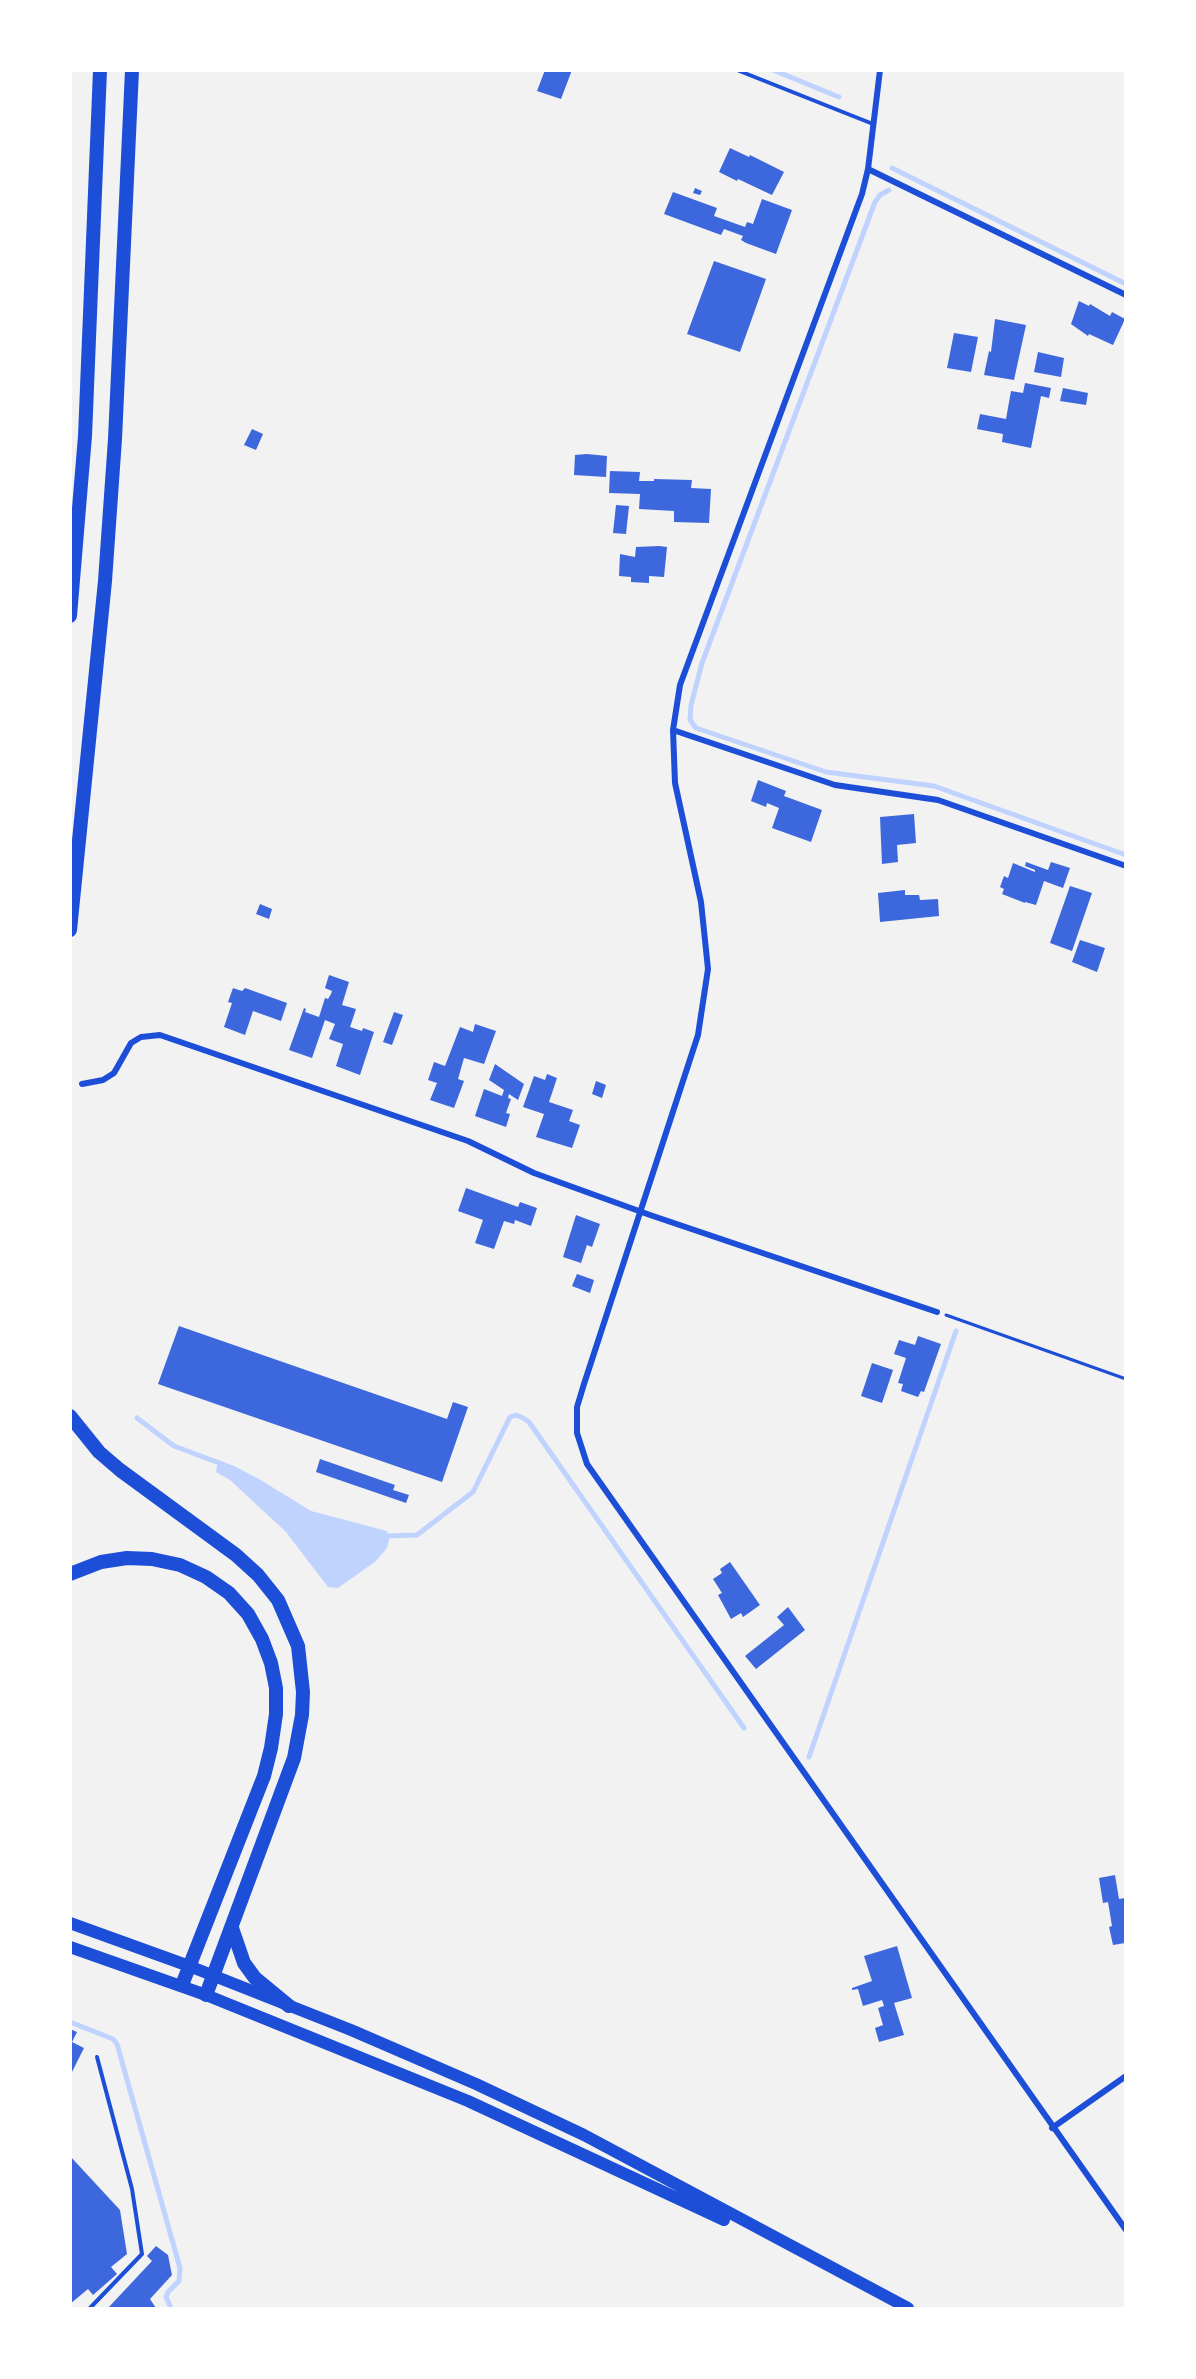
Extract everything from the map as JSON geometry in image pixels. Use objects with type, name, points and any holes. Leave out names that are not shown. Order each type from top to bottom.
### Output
[{"type":"highway","points":[[70,616],[84,436],[100,70]]},
{"type":"highway","points":[[70,930],[105,581],[115,439],[132,70]]},
{"type":"highway","points":[[70,1416],[99,1452],[120,1470],[236,1554],[258,1575],[282,1608],[298,1646],[303,1692],[297,1747],[206,1995]]},
{"type":"highway","points":[[70,1574],[101,1562],[127,1558],[152,1559],[180,1565],[206,1577],[229,1593],[248,1614],[262,1639],[271,1663],[276,1688],[276,1714],[271,1748],[244,1830],[182,1985]]},
{"type":"highway","points":[[232,1928],[244,1964],[255,1978],[289,2006]]},
{"type":"main road","points":[[70,1923],[189,1966],[476,2084],[562,2125],[908,2308]]},
{"type":"main road","points":[[70,1947],[182,1985],[468,2101],[826,2266]]},
{"type":"street","points":[[880,70],[868,169],[858,205],[680,686],[673,730],[675,783],[701,902],[708,969],[698,1035],[639,1211],[578,1407],[577,1433],[587,1464],[1125,2230]]},
{"type":"street","points":[[868,169],[1125,295]]},
{"type":"street","points":[[673,730],[835,785],[938,800],[1125,866]]},
{"type":"street","points":[[82,1084],[103,1080],[114,1073],[131,1043],[141,1037],[160,1035],[468,1141],[534,1173],[639,1211],[937,1312]]},
{"type":"street","points":[[1052,2128],[1125,2076]]},
{"type":"lane","points":[[737,70],[874,124]]},
{"type":"lane","points":[[90,2308],[142,2254],[132,2189],[97,2057]]},
{"type":"path","points":[[937,1312],[1125,1379]]},
{"type":"water","points":[[218,1460],[259,1479],[311,1511],[387,1531],[389,1540],[387,1548],[376,1561],[338,1588],[328,1587],[286,1532],[230,1480],[216,1472]]},
{"type":"building","points":[[545,70],[572,70],[561,99],[537,91]]},
{"type":"building","points":[[730,148],[784,172],[772,195],[719,172]]},
{"type":"building","points":[[695,188],[702,191],[700,195],[693,193]]},
{"type":"building","points":[[673,192],[717,208],[714,216],[745,227],[747,222],[753,224],[762,199],[792,210],[776,254],[746,243],[741,240],[743,236],[724,229],[721,235],[664,214]]},
{"type":"building","points":[[714,261],[766,279],[740,352],[687,334]]},
{"type":"building","points":[[1079,301],[1089,306],[1090,304],[1110,316],[1112,312],[1125,319],[1113,345],[1089,334],[1088,336],[1071,324]]},
{"type":"building","points":[[995,319],[1026,325],[1014,380],[984,375],[989,351],[991,352]]},
{"type":"building","points":[[954,333],[978,337],[971,372],[947,368]]},
{"type":"building","points":[[1038,352],[1064,358],[1061,377],[1034,372]]},
{"type":"building","points":[[1025,383],[1051,388],[1049,398],[1041,396],[1031,448],[1002,442],[1003,434],[977,429],[980,414],[1006,419],[1011,391],[1023,393]]},
{"type":"building","points":[[1063,388],[1088,393],[1086,405],[1060,401]]},
{"type":"building","points":[[252,429],[263,434],[256,450],[244,445]]},
{"type":"building","points":[[575,455],[607,456],[606,477],[574,475]]},
{"type":"building","points":[[610,471],[640,472],[639,481],[692,480],[691,488],[711,489],[709,523],[674,522],[674,511],[639,509],[640,494],[609,493]]},
{"type":"building","points":[[616,505],[629,506],[626,534],[613,533]]},
{"type":"building","points":[[636,547],[667,547],[664,577],[649,576],[649,583],[631,582],[631,577],[619,576],[620,554],[635,557]]},
{"type":"building","points":[[758,780],[786,791],[784,796],[822,810],[811,842],[772,828],[779,808],[767,803],[766,807],[751,801]]},
{"type":"building","points":[[914,814],[916,843],[897,845],[898,862],[882,864],[880,817]]},
{"type":"building","points":[[1026,862],[1048,870],[1051,862],[1070,868],[1063,888],[1044,881],[1036,905],[1002,894],[1004,889],[1000,887],[1004,876],[1008,878],[1013,863],[1035,872],[1025,866]]},
{"type":"building","points":[[1070,886],[1092,893],[1072,951],[1050,943]]},
{"type":"building","points":[[905,890],[905,895],[919,895],[920,900],[938,899],[939,916],[880,922],[878,893]]},
{"type":"building","points":[[260,904],[272,909],[269,919],[256,914]]},
{"type":"building","points":[[1080,940],[1105,948],[1097,972],[1072,962]]},
{"type":"building","points":[[329,975],[349,982],[342,1005],[356,1009],[350,1027],[374,1032],[360,1075],[336,1066],[343,1044],[329,1039],[335,1024],[325,1020],[312,1058],[289,1050],[304,1008],[305,1012],[319,1017],[325,998],[328,999],[332,991],[325,988]]},
{"type":"building","points":[[233,988],[242,991],[245,988],[287,1003],[281,1021],[253,1011],[245,1035],[224,1027],[232,1003],[228,1002]]},
{"type":"building","points":[[394,1012],[403,1015],[392,1045],[383,1042]]},
{"type":"building","points":[[475,1024],[496,1031],[484,1064],[464,1058],[458,1079],[464,1081],[454,1108],[430,1100],[437,1083],[428,1080],[434,1062],[445,1066],[460,1027],[473,1032]]},
{"type":"building","points":[[495,1064],[524,1084],[518,1100],[509,1094],[508,1098],[511,1099],[506,1113],[510,1114],[506,1127],[475,1116],[484,1089],[502,1096],[504,1090],[489,1080]]},
{"type":"building","points":[[547,1074],[557,1078],[549,1102],[573,1110],[569,1121],[580,1125],[572,1148],[536,1137],[544,1114],[523,1107],[534,1076],[545,1080]]},
{"type":"building","points":[[596,1081],[606,1085],[602,1098],[592,1094]]},
{"type":"building","points":[[466,1188],[518,1207],[520,1202],[537,1208],[531,1226],[515,1220],[514,1224],[504,1221],[494,1249],[475,1243],[483,1220],[458,1211]]},
{"type":"building","points":[[576,1215],[600,1224],[592,1247],[587,1245],[581,1263],[563,1257]]},
{"type":"building","points":[[577,1274],[594,1280],[590,1293],[572,1286]]},
{"type":"building","points":[[179,1326],[447,1419],[453,1402],[468,1407],[442,1482],[158,1384]]},
{"type":"building","points":[[918,1336],[941,1344],[924,1392],[921,1391],[918,1397],[901,1391],[903,1384],[898,1383],[906,1358],[894,1354],[899,1340],[915,1345]]},
{"type":"building","points":[[872,1363],[893,1370],[882,1403],[861,1396]]},
{"type":"building","points":[[320,1459],[395,1485],[393,1490],[409,1495],[406,1503],[316,1472]]},
{"type":"building","points":[[730,1562],[760,1605],[743,1617],[741,1613],[731,1619],[718,1595],[722,1593],[713,1579],[722,1573],[720,1569]]},
{"type":"building","points":[[788,1607],[805,1630],[756,1669],[745,1656],[784,1625],[777,1617]]},
{"type":"building","points":[[1115,1875],[1119,1899],[1125,1898],[1125,1943],[1113,1945],[1109,1927],[1112,1926],[1108,1902],[1103,1903],[1099,1878]]},
{"type":"building","points":[[897,1946],[912,1998],[894,2003],[904,2035],[879,2042],[875,2028],[883,2025],[878,2008],[884,2006],[882,2000],[863,2006],[858,1989],[852,1990],[852,1988],[872,1981],[864,1956]]},
{"type":"building","points":[[70,2029],[77,2032],[72,2042],[84,2048],[70,2076]]},
{"type":"building","points":[[70,2156],[120,2210],[127,2254],[111,2267],[117,2274],[93,2295],[88,2289],[70,2304]]},
{"type":"building","points":[[156,2246],[168,2255],[172,2275],[150,2299],[156,2308],[108,2308],[152,2261],[147,2256]]},
{"type":"waterway","points":[[773,70],[839,97]]},
{"type":"waterway","points":[[892,168],[1126,284]]},
{"type":"waterway","points":[[889,190],[880,195],[875,202],[702,663],[691,705],[690,720],[696,728],[826,772],[934,786],[1126,855]]},
{"type":"waterway","points":[[809,1757],[956,1331]]},
{"type":"waterway","points":[[383,1536],[417,1535],[473,1492],[510,1417],[516,1415],[523,1418],[529,1422],[744,1728]]},
{"type":"waterway","points":[[137,1418],[174,1446],[222,1464]]},
{"type":"waterway","points":[[70,2022],[113,2039],[117,2044],[180,2268],[179,2281],[166,2297],[171,2308]]}]
